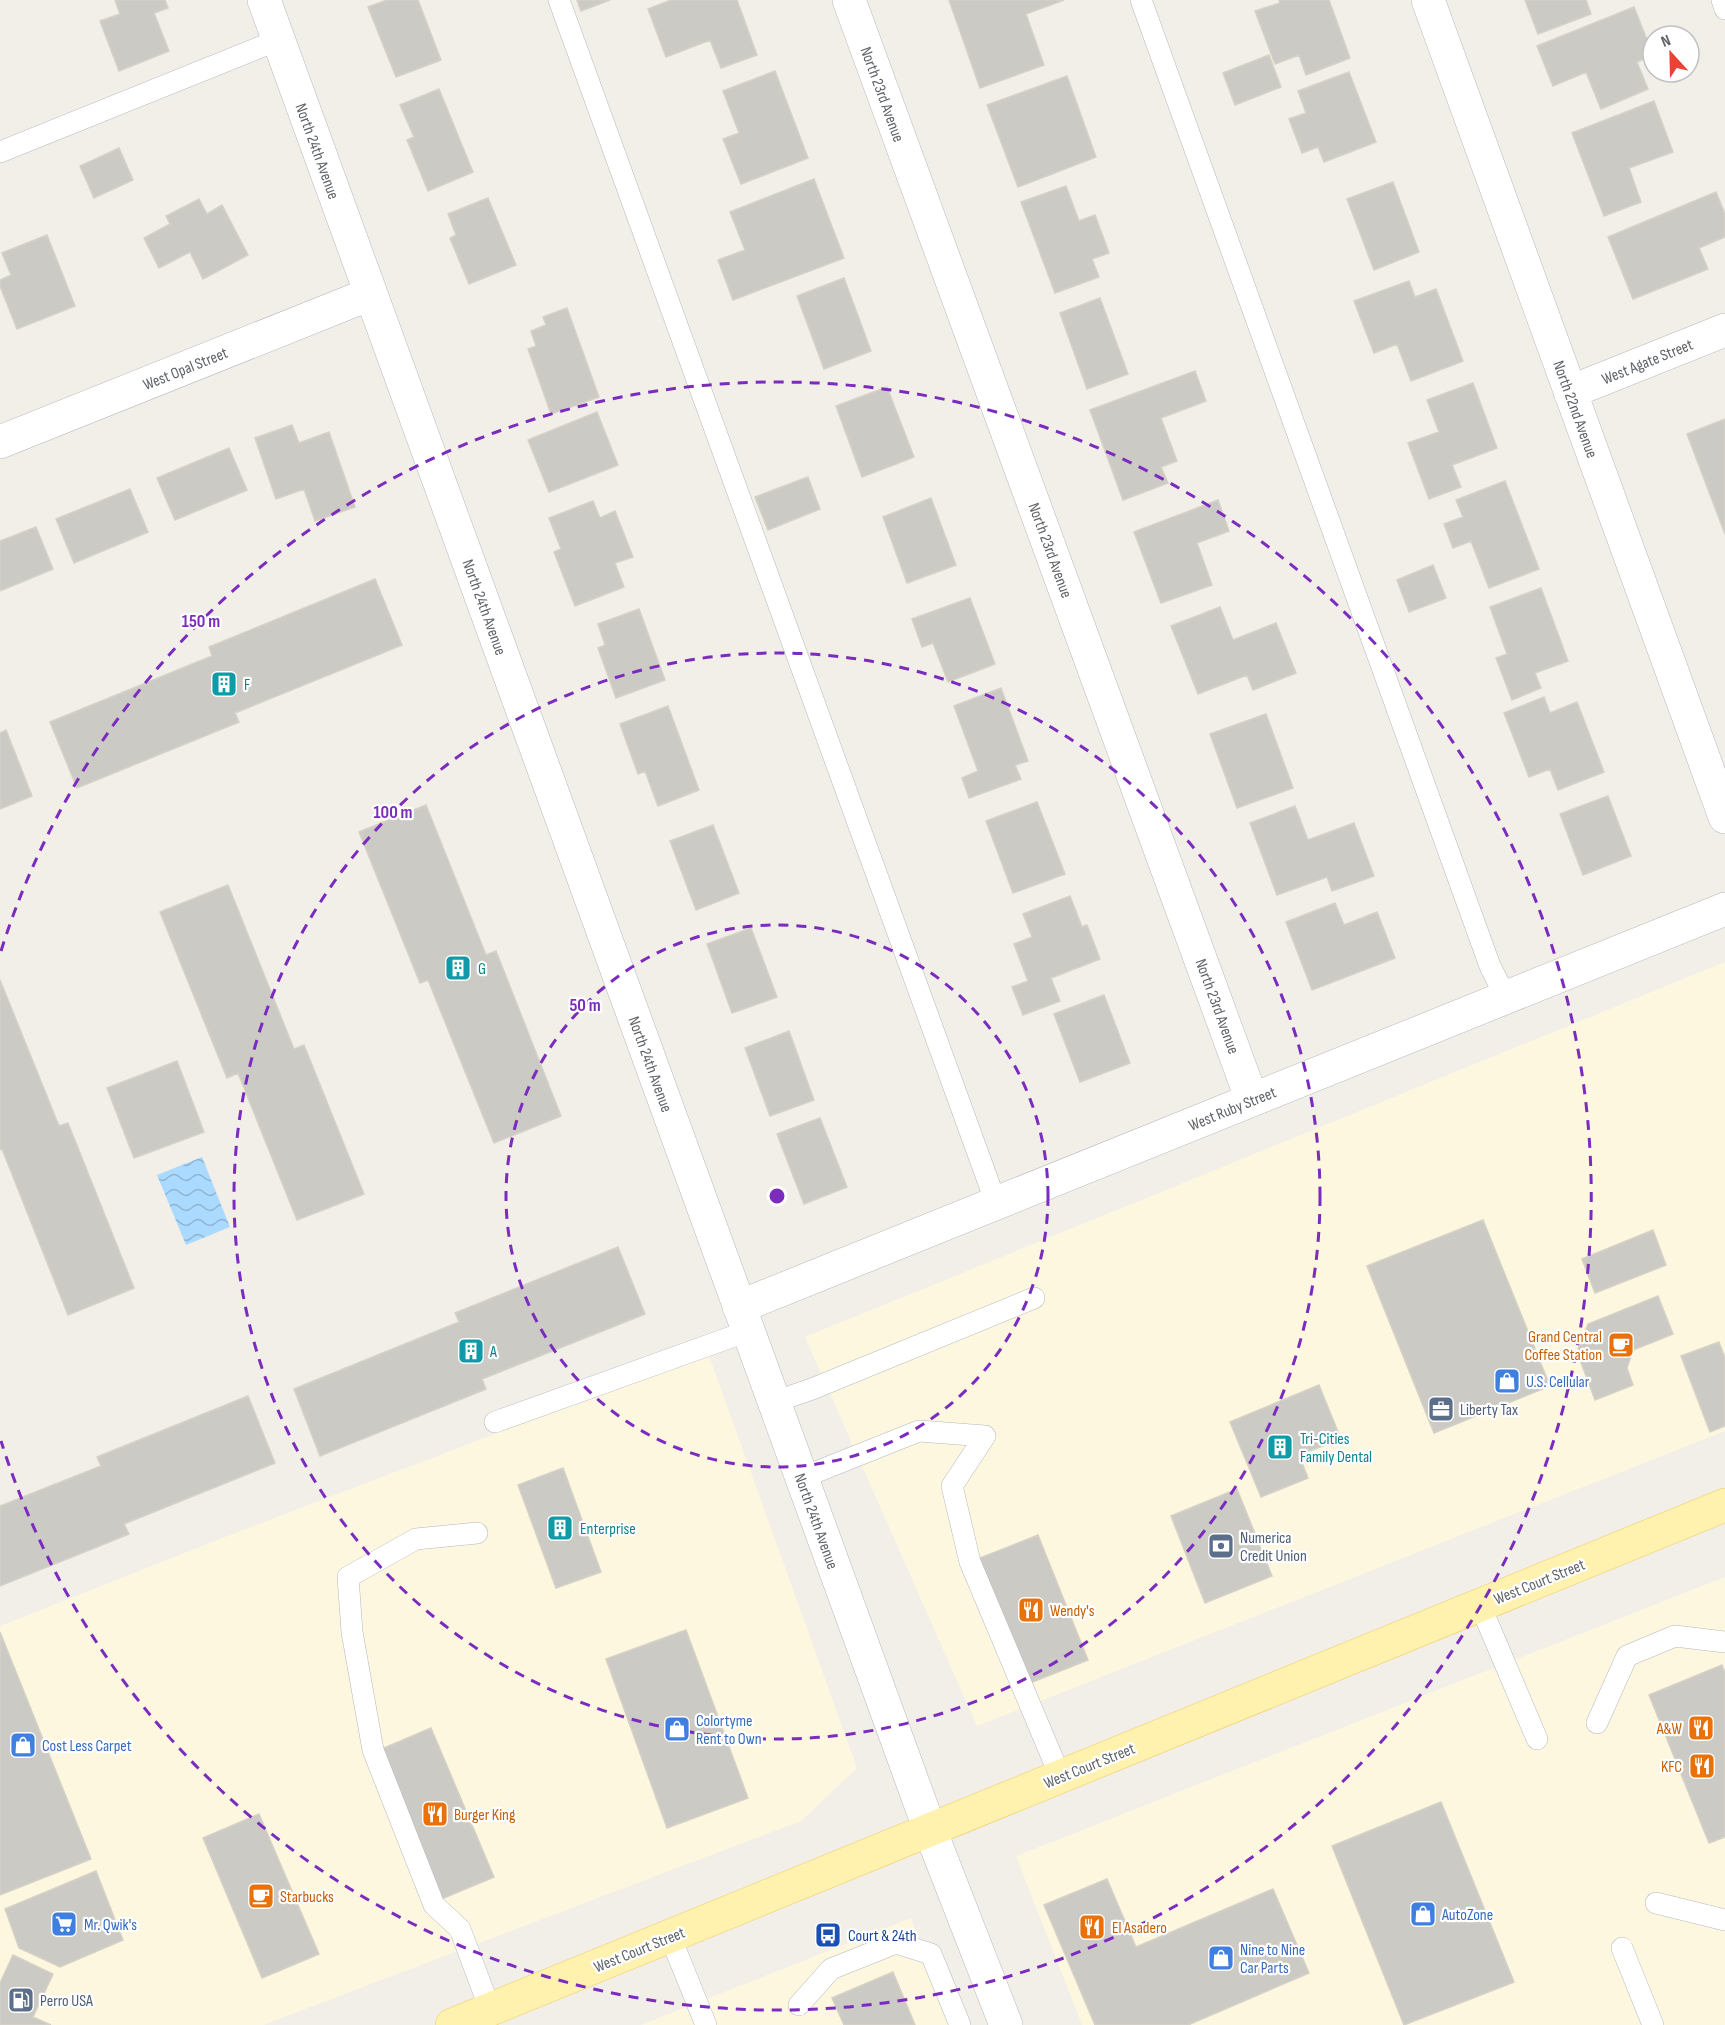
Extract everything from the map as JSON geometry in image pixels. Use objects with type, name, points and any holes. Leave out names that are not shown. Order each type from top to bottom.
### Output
[{"type":"main road","name":"West Court Street","points":[[452,2025],[1725,1505]]},
{"type":"street","name":"North 24th Avenue","points":[[264,0],[801,1478],[930,1830],[1006,2025]]},
{"type":"street","name":"North 23rd Avenue","points":[[849,0],[1252,1100]]},
{"type":"street","name":"North 22nd Avenue","points":[[1428,0],[1725,817]]},
{"type":"street","name":"West Opal Street","points":[[0,442],[370,294]]},
{"type":"street","name":"West Agate Street","points":[[1570,392],[1725,330]]},
{"type":"street","name":"West Ruby Street","points":[[743,1319],[996,1203],[1725,909]]},
{"type":"lane","points":[[559,0],[996,1203]]},
{"type":"lane","points":[[1141,0],[1490,966],[1506,998]]},
{"type":"lane","points":[[1722,0],[1725,9]]},
{"type":"lane","points":[[0,152],[278,40]]},
{"type":"lane","points":[[774,1402],[812,1389],[1034,1298]]},
{"type":"lane","points":[[495,1422],[743,1319]]},
{"type":"lane","points":[[801,1478],[919,1431],[986,1436],[952,1486],[970,1562],[1060,1776]]},
{"type":"lane","points":[[477,1533],[416,1539],[348,1577],[352,1632],[373,1750],[434,1905],[460,1929],[490,2009]]},
{"type":"lane","points":[[1480,1605],[1537,1739]]},
{"type":"lane","points":[[1597,1724],[1627,1656],[1675,1636],[1725,1642]]},
{"type":"lane","points":[[1656,1903],[1725,1920]]},
{"type":"lane","points":[[670,1936],[706,2025]]},
{"type":"lane","points":[[799,2005],[831,1969],[896,1944],[931,1954],[960,2025]]},
{"type":"lane","points":[[1622,1948],[1653,2025]]},
{"type":"shaded area","points":[[1725,962],[1725,1431],[977,1726],[805,1337]]},
{"type":"shaded area","points":[[708,1353],[857,1768],[801,1821],[263,2025],[0,2025],[0,1626],[248,1528]]},
{"type":"shaded area","points":[[1725,1577],[1725,2025],[1082,2025],[1016,1856]]},
{"type":"shaded area","points":[[911,1918],[953,2025],[641,2025]]},
{"type":"water","points":[[202,1157],[230,1227],[186,1245],[157,1175]]},
{"type":"building","points":[[115,0],[165,0],[168,8],[154,13],[169,51],[119,71],[100,21],[120,14]]},
{"type":"building","points":[[387,0],[418,0],[441,60],[396,77],[368,7]]},
{"type":"building","points":[[577,0],[610,0],[581,11]]},
{"type":"building","points":[[671,0],[737,0],[757,55],[721,68],[710,40],[666,57],[648,9]]},
{"type":"building","points":[[949,0],[1064,0],[1026,14],[1044,65],[980,88]]},
{"type":"building","points":[[1279,0],[1329,0],[1350,58],[1306,75],[1299,55],[1275,64],[1255,11],[1280,3]]},
{"type":"building","points":[[1525,0],[1586,0],[1591,14],[1538,34]]},
{"type":"building","points":[[1634,7],[1641,25],[1641,60],[1637,62],[1641,72],[1641,84],[1646,84],[1648,89],[1601,109],[1586,72],[1553,86],[1537,46]]},
{"type":"building","points":[[1269,55],[1281,87],[1235,105],[1223,73]]},
{"type":"building","points":[[775,71],[808,158],[741,184],[723,139],[739,133],[723,91]]},
{"type":"building","points":[[1349,72],[1376,142],[1324,162],[1318,147],[1302,153],[1289,119],[1306,113],[1298,91]]},
{"type":"building","points":[[1067,76],[1096,157],[1018,187],[987,105]]},
{"type":"building","points":[[439,89],[473,172],[428,191],[407,140],[414,137],[400,105]]},
{"type":"building","points":[[1654,101],[1673,152],[1629,168],[1641,202],[1604,216],[1572,133]]},
{"type":"building","points":[[119,148],[133,180],[94,198],[80,166]]},
{"type":"building","points":[[814,179],[844,258],[733,300],[718,260],[745,250],[730,212]]},
{"type":"building","points":[[1393,182],[1419,252],[1374,270],[1347,199]]},
{"type":"building","points":[[1066,186],[1079,221],[1095,215],[1109,253],[1092,259],[1099,277],[1055,293],[1021,202]]},
{"type":"building","points":[[1716,192],[1725,214],[1725,237],[1699,248],[1708,269],[1633,299],[1608,237]]},
{"type":"building","points":[[488,198],[516,265],[469,284],[450,238],[456,235],[448,214]]},
{"type":"building","points":[[199,199],[207,214],[222,205],[248,255],[203,279],[190,252],[159,268],[144,238],[170,224],[166,216]]},
{"type":"building","points":[[47,235],[75,306],[17,329],[0,286],[0,280],[11,275],[2,253]]},
{"type":"building","points":[[844,278],[871,351],[824,369],[797,296]]},
{"type":"building","points":[[1409,281],[1415,297],[1436,289],[1463,361],[1411,381],[1397,344],[1374,353],[1354,301]]},
{"type":"building","points":[[1100,298],[1128,374],[1087,389],[1060,313]]},
{"type":"building","points":[[567,308],[599,397],[551,414],[528,349],[536,346],[531,331],[546,325],[543,317]]},
{"type":"building","points":[[1195,371],[1206,401],[1161,418],[1177,461],[1161,467],[1168,483],[1123,500],[1090,410]]},
{"type":"building","points":[[1473,383],[1497,448],[1452,465],[1461,487],[1429,499],[1408,443],[1439,432],[1427,400]]},
{"type":"building","points":[[887,387],[914,457],[862,477],[836,406]]},
{"type":"building","points":[[597,412],[618,465],[549,492],[528,440]]},
{"type":"building","points":[[1725,419],[1725,534],[1687,434]]},
{"type":"building","points":[[292,425],[299,443],[329,432],[355,507],[315,521],[304,489],[276,499],[255,438]]},
{"type":"building","points":[[229,448],[247,490],[175,520],[157,478]]},
{"type":"building","points":[[808,477],[820,509],[768,530],[755,497]]},
{"type":"building","points":[[1505,481],[1539,569],[1489,588],[1471,541],[1453,548],[1444,524],[1463,517],[1456,500]]},
{"type":"building","points":[[130,489],[148,532],[74,563],[56,519]]},
{"type":"building","points":[[931,498],[956,565],[907,583],[883,517]]},
{"type":"building","points":[[1218,500],[1229,531],[1197,543],[1212,585],[1161,603],[1134,532]]},
{"type":"building","points":[[593,501],[600,518],[615,511],[633,557],[615,563],[624,587],[575,606],[554,552],[561,549],[549,518]]},
{"type":"building","points":[[36,527],[53,569],[0,591],[0,541]]},
{"type":"building","points":[[1433,565],[1446,598],[1409,612],[1397,580]]},
{"type":"building","name":"F","points":[[375,579],[402,645],[235,713],[239,722],[77,788],[50,722],[212,656],[209,647]]},
{"type":"building","points":[[1541,588],[1568,661],[1535,673],[1541,688],[1512,700],[1496,658],[1507,654],[1490,607]]},
{"type":"building","points":[[970,598],[995,664],[948,682],[933,643],[922,647],[912,619]]},
{"type":"building","points":[[1220,607],[1233,640],[1276,623],[1296,673],[1253,690],[1247,675],[1198,694],[1171,626]]},
{"type":"building","points":[[639,609],[665,680],[616,698],[598,648],[605,645],[598,624]]},
{"type":"building","points":[[1001,688],[1028,761],[1015,765],[1021,779],[969,798],[962,778],[978,771],[954,706]]},
{"type":"building","points":[[1544,697],[1550,713],[1577,702],[1604,772],[1558,790],[1550,769],[1529,777],[1504,713]]},
{"type":"building","points":[[668,706],[699,790],[658,806],[645,771],[638,774],[620,724]]},
{"type":"building","points":[[1266,714],[1293,788],[1237,808],[1210,734]]},
{"type":"building","points":[[6,730],[32,796],[0,809],[0,733]]},
{"type":"building","points":[[1608,796],[1631,856],[1583,875],[1560,814]]},
{"type":"building","points":[[1037,802],[1065,874],[1013,893],[986,821]]},
{"type":"building","name":"G","points":[[426,805],[486,955],[496,951],[561,1116],[494,1143],[428,980],[420,983],[359,832]]},
{"type":"building","points":[[1295,806],[1308,840],[1354,823],[1374,876],[1332,891],[1327,877],[1277,895],[1250,823]]},
{"type":"building","points":[[713,825],[739,893],[696,910],[670,841]]},
{"type":"building","points":[[228,885],[294,1049],[304,1045],[364,1194],[297,1220],[238,1073],[227,1078],[160,912]]},
{"type":"building","points":[[1070,896],[1082,927],[1087,925],[1100,959],[1051,978],[1060,1001],[1023,1015],[1012,987],[1028,981],[1014,944],[1032,937],[1023,914]]},
{"type":"building","points":[[1335,903],[1344,925],[1377,912],[1395,958],[1312,990],[1286,922]]},
{"type":"building","points":[[751,928],[777,997],[732,1013],[707,944]]},
{"type":"building","points":[[0,980],[59,1126],[68,1123],[134,1288],[68,1315],[2,1149],[0,1150]]},
{"type":"building","points":[[1104,995],[1130,1063],[1080,1082],[1054,1014]]},
{"type":"building","points":[[789,1031],[814,1100],[770,1116],[745,1048]]},
{"type":"building","points":[[177,1061],[204,1132],[134,1158],[107,1088]]},
{"type":"building","points":[[820,1118],[847,1187],[804,1204],[777,1134]]},
{"type":"building","points":[[1483,1220],[1550,1386],[1434,1433],[1367,1266]]},
{"type":"building","points":[[1653,1230],[1666,1265],[1595,1293],[1582,1259]]},
{"type":"building","name":"A","points":[[618,1247],[645,1314],[482,1379],[486,1389],[320,1456],[294,1389],[459,1322],[455,1313]]},
{"type":"building","points":[[1658,1296],[1673,1334],[1633,1350],[1627,1368],[1633,1385],[1595,1400],[1577,1352],[1588,1324]]},
{"type":"building","points":[[1719,1342],[1725,1358],[1725,1426],[1710,1432],[1681,1356]]},
{"type":"building","name":"Tri-Cities Family Dental","points":[[1319,1385],[1341,1439],[1299,1455],[1308,1478],[1261,1497],[1230,1422]]},
{"type":"building","points":[[248,1396],[275,1463],[124,1524],[129,1534],[0,1586],[0,1506],[101,1466],[97,1457]]},
{"type":"building","name":"Enterprise","points":[[563,1468],[601,1572],[556,1588],[518,1485]]},
{"type":"building","name":"Numerica Credit Union","points":[[1237,1489],[1272,1576],[1205,1603],[1171,1516]]},
{"type":"building","name":"Wendy's","points":[[1038,1535],[1088,1660],[1025,1685],[975,1560]]},
{"type":"building","name":"Colortyme Rent to Own","points":[[686,1630],[748,1798],[667,1828],[606,1659]]},
{"type":"building","name":"Cost Less Carpet","points":[[0,1632],[91,1859],[0,1895]]},
{"type":"building","name":"KFC","points":[[1722,1665],[1725,1673],[1725,1837],[1709,1843],[1649,1695]]},
{"type":"building","name":"Burger King","points":[[431,1728],[494,1877],[439,1900],[377,1751]]},
{"type":"building","name":"AutoZone","points":[[1441,1802],[1514,1982],[1404,2025],[1332,1846]]},
{"type":"building","name":"Starbucks","points":[[259,1814],[319,1954],[262,1978],[203,1838]]},
{"type":"building","name":"Mr. Qwik's","points":[[96,1871],[123,1940],[60,1967],[19,1948],[5,1909]]},
{"type":"building","points":[[1107,1879],[1136,1947],[1273,1889],[1309,1973],[1188,2025],[1095,2025],[1044,1905]]},
{"type":"building","name":"Perro USA","points":[[13,1955],[53,1974],[33,2017],[51,2025],[0,2025],[0,1983]]},
{"type":"building","points":[[893,1972],[915,2025],[844,2025],[832,1998]]},
{"type":"place","name":"F","points":[[224,684]]},
{"type":"place","name":"G","points":[[458,968]]},
{"type":"place","name":"Grand Central Coffee Station","points":[[1621,1345]]},
{"type":"place","name":"A","points":[[471,1351]]},
{"type":"place","name":"U.S. Cellular","points":[[1507,1381]]},
{"type":"place","name":"Liberty Tax","points":[[1441,1409]]},
{"type":"place","name":"Tri-Cities Family Dental","points":[[1280,1447]]},
{"type":"place","name":"Enterprise","points":[[560,1528]]},
{"type":"place","name":"Numerica Credit Union","points":[[1221,1546]]},
{"type":"place","name":"Wendy's","points":[[1031,1610]]},
{"type":"place","name":"A&W","points":[[1701,1728]]},
{"type":"place","name":"Colortyme Rent to Own","points":[[677,1729]]},
{"type":"place","name":"Cost Less Carpet","points":[[23,1745]]},
{"type":"place","name":"KFC","points":[[1702,1766]]},
{"type":"place","name":"Burger King","points":[[435,1814]]},
{"type":"place","name":"Starbucks","points":[[261,1896]]},
{"type":"place","name":"AutoZone","points":[[1423,1914]]},
{"type":"place","name":"Mr. Qwik's","points":[[64,1924]]},
{"type":"place","name":"El Asadero","points":[[1092,1927]]},
{"type":"place","name":"Court & 24th","points":[[828,1935]]},
{"type":"place","name":"Nine to Nine Car Parts","points":[[1221,1958]]},
{"type":"place","name":"Perro USA","points":[[21,2000]]}]
